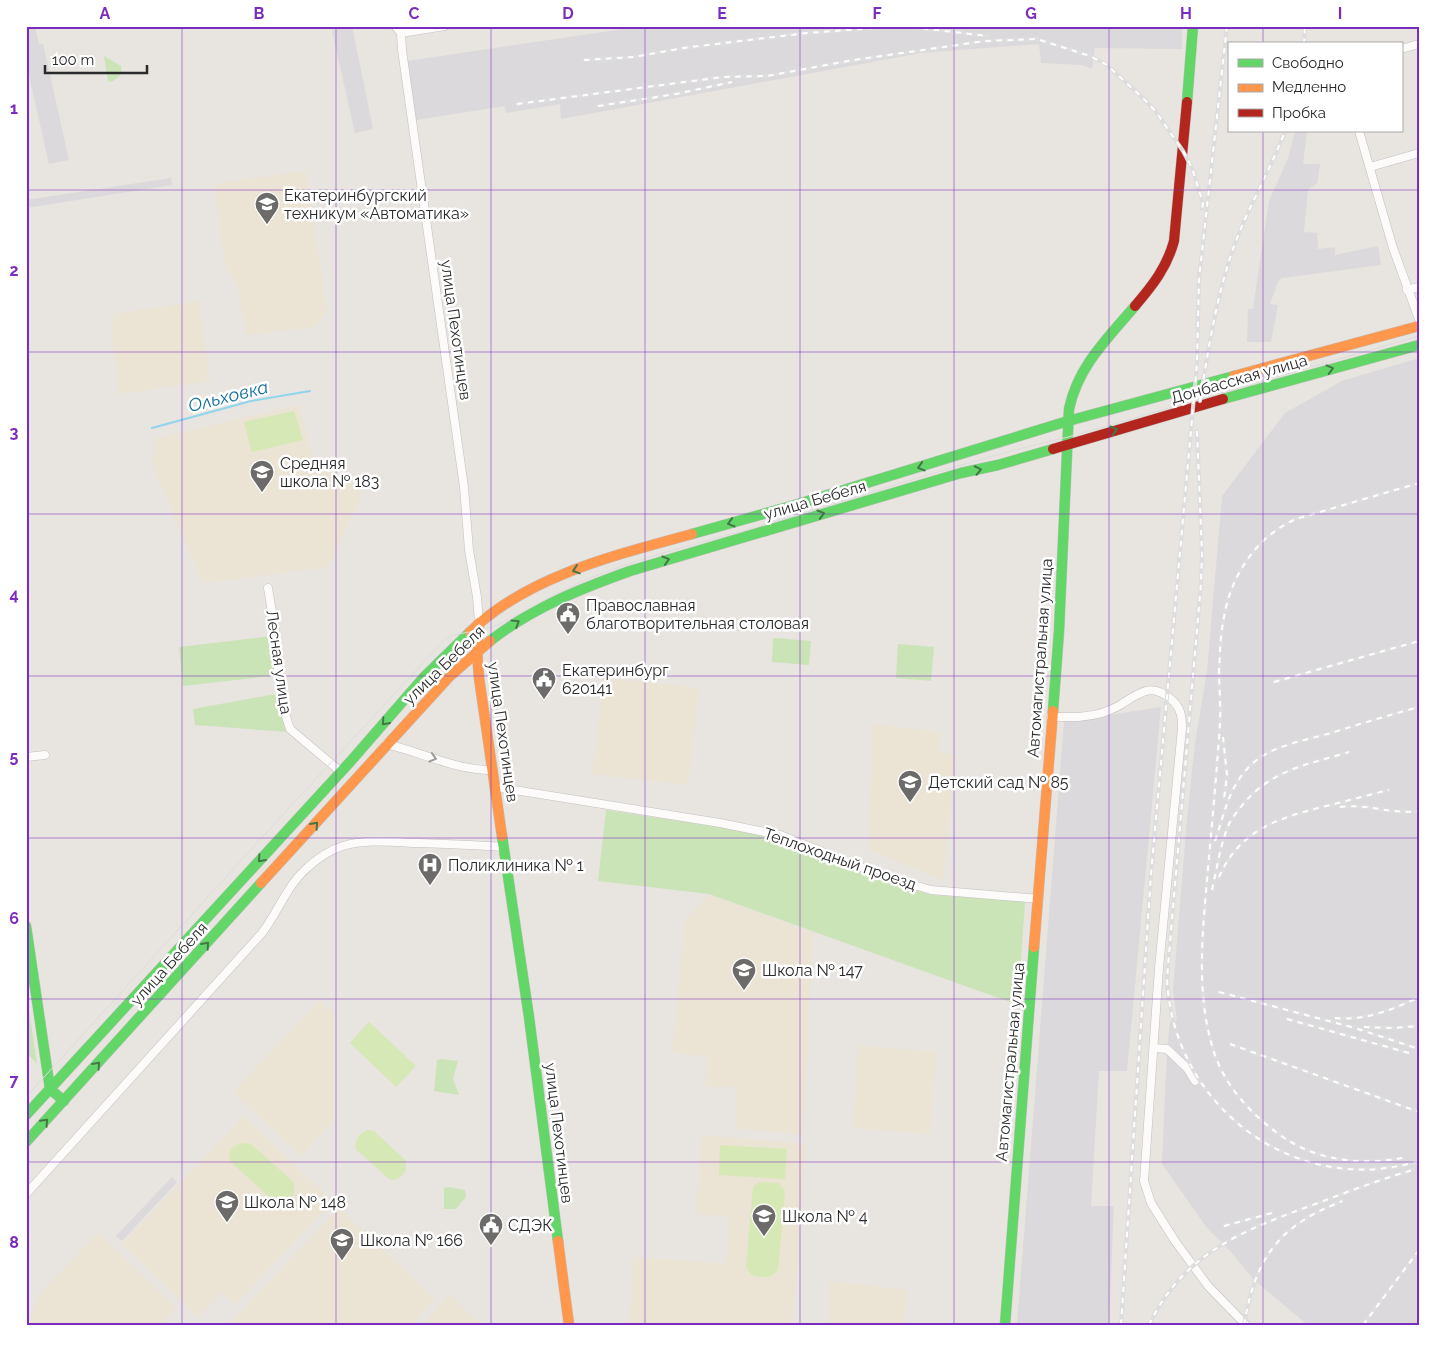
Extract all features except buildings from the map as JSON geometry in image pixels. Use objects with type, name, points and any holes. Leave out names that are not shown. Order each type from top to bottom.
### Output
[{"type":"main road","name":"Автомагистральная улица","points":[[1005,1325],[1059,631],[1068,422],[1072,394],[1082,372],[1156,282],[1171,256],[1176,234],[1194,26]]},
{"type":"main road","name":"Донбасская улица","points":[[1068,422],[1419,326]]},
{"type":"main road","name":"Донбасская улица","points":[[1068,444],[1190,408],[1419,345]]},
{"type":"main road","name":"улица Бебеля","points":[[26,1115],[341,772],[424,677],[479,623],[498,608],[534,587],[637,549],[794,505],[1068,422]]},
{"type":"main road","name":"улица Бебеля","points":[[26,1142],[386,744],[450,676],[498,635],[518,621],[575,592],[605,580],[731,540],[1068,444]]},
{"type":"main road","name":"улица Пехотинцев","points":[[479,623],[477,652],[479,678],[531,1028],[570,1325]]},
{"type":"main road","points":[[26,926],[50,1089],[64,1101]]},
{"type":"street","points":[[395,26],[401,33],[445,26]]},
{"type":"street","name":"улица Пехотинцев","points":[[401,33],[464,487],[469,550],[477,597],[479,623]]},
{"type":"street","points":[[1402,49],[1419,44]]},
{"type":"street","points":[[1359,132],[1393,248],[1419,319]]},
{"type":"street","points":[[1370,167],[1419,153]]},
{"type":"street","points":[[1407,290],[1419,287]]},
{"type":"street","name":"Лесная улица","points":[[268,588],[275,630],[282,704],[290,729],[341,772]]},
{"type":"street","points":[[1051,717],[1087,716],[1102,713],[1120,706],[1137,694],[1148,690],[1158,691],[1167,697],[1181,713],[1182,728],[1159,968],[1144,1181],[1150,1203],[1202,1279],[1246,1325]]},
{"type":"street","points":[[386,744],[460,766],[478,770],[492,770]]},
{"type":"street","points":[[26,757],[45,755]]},
{"type":"street","name":"Теплоходный проезд","points":[[495,789],[502,788],[720,823],[780,835],[881,875],[931,890],[1039,899]]},
{"type":"street","points":[[26,1194],[262,933],[274,917],[284,896],[306,868],[326,852],[361,843],[504,847]]},
{"type":"street","points":[[1154,1048],[1167,1049],[1190,1072],[1195,1081]]},
{"type":"shaded area","points":[[26,26],[35,26],[39,44],[43,44],[69,160],[49,164],[26,62]]},
{"type":"shaded area","points":[[352,26],[373,129],[355,133],[332,31]]},
{"type":"shaded area","points":[[644,26],[1182,26],[1182,49],[1095,48],[1092,69],[1083,65],[1041,63],[1039,44],[921,53],[561,119],[560,104],[506,113],[505,106],[416,120],[407,61]]},
{"type":"shaded area","points":[[1295,132],[1307,132],[1303,164],[1320,164],[1317,184],[1308,189],[1304,232],[1317,233],[1318,249],[1335,247],[1335,255],[1378,246],[1381,265],[1282,278],[1278,282],[1270,304],[1278,305],[1271,342],[1247,342],[1248,309],[1253,309],[1269,201],[1288,158]]},
{"type":"shaded area","name":"Екатеринбургский техникум «Автоматика»","points":[[306,171],[327,312],[314,327],[246,335],[238,287],[225,266],[214,184]]},
{"type":"shaded area","points":[[171,178],[172,185],[26,208],[26,200]]},
{"type":"shaded area","points":[[199,301],[210,381],[119,394],[111,331],[114,314]]},
{"type":"shaded area","points":[[1419,358],[1419,1325],[1308,1325],[1254,1280],[1233,1254],[1207,1228],[1162,1164],[1167,1049],[1170,1022],[1177,1020],[1173,990],[1187,820],[1195,743],[1207,672],[1222,496],[1285,413],[1342,381]]},
{"type":"shaded area","name":"Средняя школа № 183","points":[[299,405],[315,466],[362,489],[357,506],[327,567],[203,583],[153,467],[154,439]]},
{"type":"shaded area","points":[[604,678],[699,688],[688,785],[592,774]]},
{"type":"shaded area","points":[[1161,707],[1127,1071],[1099,1071],[1091,1206],[1114,1206],[1109,1325],[1017,1325],[1064,722]]},
{"type":"shaded area","name":"Детский сад № 85","points":[[872,724],[941,732],[939,752],[955,755],[943,880],[869,850]]},
{"type":"shaded area","name":"Школа № 147","points":[[709,894],[813,933],[803,1135],[735,1128],[736,1087],[705,1087],[707,1057],[672,1052],[685,921]]},
{"type":"shaded area","points":[[320,1000],[333,1013],[333,1121],[301,1156],[233,1092]]},
{"type":"shaded area","points":[[858,1046],[936,1052],[930,1134],[853,1128]]},
{"type":"shaded area","name":"Школа № 148","points":[[244,1116],[333,1202],[235,1304],[222,1292],[198,1317],[122,1244]]},
{"type":"shaded area","name":"Школа № 4","points":[[702,1135],[806,1144],[792,1325],[629,1325],[634,1257],[726,1264],[730,1217],[696,1214]]},
{"type":"shaded area","points":[[172,1177],[177,1182],[122,1241],[116,1236]]},
{"type":"shaded area","name":"Школа № 166","points":[[339,1208],[435,1299],[411,1325],[228,1325]]},
{"type":"shaded area","points":[[98,1233],[176,1308],[161,1325],[33,1325],[28,1320],[41,1293]]},
{"type":"shaded area","points":[[829,1281],[907,1290],[904,1325],[829,1325]]},
{"type":"shaded area","points":[[450,1295],[455,1300],[481,1325],[422,1325]]},
{"type":"green space","points":[[104,56],[121,66],[122,74],[112,82],[108,81]]},
{"type":"green space","points":[[294,411],[303,440],[252,452],[244,422]]},
{"type":"green space","points":[[272,636],[279,675],[183,686],[179,647]]},
{"type":"green space","points":[[773,638],[811,641],[809,665],[772,662]]},
{"type":"green space","points":[[898,644],[934,647],[931,681],[896,678]]},
{"type":"green space","points":[[281,693],[288,732],[195,725],[193,709]]},
{"type":"green space","points":[[606,810],[757,833],[803,847],[902,887],[932,895],[1025,901],[1018,1005],[709,894],[598,881]]},
{"type":"green space","points":[[26,989],[37,1064],[26,1052]]},
{"type":"green space","points":[[369,1022],[416,1066],[396,1087],[350,1043]]},
{"type":"green space","points":[[437,1060],[458,1061],[453,1079],[459,1095],[434,1091]]},
{"type":"green space","points":[[367,1130],[374,1131],[406,1161],[406,1170],[399,1178],[389,1179],[356,1149],[356,1140]]},
{"type":"green space","points":[[241,1143],[251,1144],[291,1180],[294,1184],[294,1192],[289,1200],[281,1203],[275,1202],[232,1163],[229,1156],[230,1151]]},
{"type":"green space","points":[[720,1145],[787,1149],[785,1179],[719,1175]]},
{"type":"green space","points":[[760,1182],[779,1183],[785,1191],[778,1269],[773,1275],[763,1277],[751,1275],[746,1266],[753,1188]]},
{"type":"green space","points":[[444,1188],[465,1190],[466,1197],[456,1209],[444,1209]]},
{"type":"waterway","name":"Ольховка","points":[[152,428],[251,401],[310,391]]},
{"type":"tram line","points":[[26,1097],[446,638],[497,625],[585,580],[632,562],[960,466],[1068,437],[1419,336]]},
{"type":"railway","points":[[584,60],[634,57],[683,48],[807,33],[902,26],[988,36]]},
{"type":"railway","points":[[1121,1325],[1151,874],[1197,363],[1199,279],[1227,26]]},
{"type":"railway","points":[[1304,42],[1305,26]]},
{"type":"railway","points":[[517,104],[723,77],[767,76],[854,60],[985,41],[1037,39],[1090,56],[1107,65],[1147,102],[1183,151],[1192,168],[1203,203],[1202,209]]},
{"type":"railway","points":[[598,106],[676,94],[732,82]]},
{"type":"railway","points":[[1200,401],[1213,325],[1227,268],[1239,234],[1285,132]]},
{"type":"railway","points":[[1197,431],[1202,553],[1201,583],[1167,978],[1174,1024],[1191,1066],[1216,1102],[1248,1132],[1286,1154],[1328,1166],[1373,1169],[1419,1161]]},
{"type":"railway","points":[[1219,674],[1220,646],[1228,601],[1240,572],[1258,546],[1282,526],[1296,519],[1419,483]]},
{"type":"railway","points":[[1274,682],[1419,641]]},
{"type":"railway","points":[[1219,668],[1220,724],[1202,953],[1202,978],[1207,1026],[1217,1061],[1230,1085],[1246,1105],[1276,1132],[1305,1149],[1320,1155],[1352,1161],[1402,1158]]},
{"type":"railway","points":[[1215,841],[1235,785],[1255,761],[1286,745],[1419,707]]},
{"type":"railway","points":[[1223,737],[1227,775],[1224,799]]},
{"type":"railway","points":[[1212,890],[1221,848],[1229,824],[1251,795],[1263,785],[1289,771],[1349,752]]},
{"type":"railway","points":[[1219,877],[1238,847],[1263,828],[1292,815],[1389,790]]},
{"type":"railway","points":[[1340,807],[1360,806],[1399,812],[1419,811]]},
{"type":"railway","points":[[1219,992],[1355,1028],[1419,1049]]},
{"type":"railway","points":[[1335,1018],[1357,1018],[1378,1014],[1419,997]]},
{"type":"railway","points":[[1287,1019],[1409,1053]]},
{"type":"railway","points":[[1364,1027],[1392,1028],[1419,1026]]},
{"type":"railway","points":[[1230,1044],[1419,1112]]},
{"type":"railway","points":[[1149,1325],[1163,1300],[1180,1278],[1220,1246],[1292,1213],[1365,1185],[1413,1170]]},
{"type":"railway","points":[[1244,1325],[1256,1278],[1271,1251],[1281,1239],[1307,1218],[1342,1201]]},
{"type":"railway","points":[[1224,1226],[1272,1213]]},
{"type":"railway","points":[[1363,1325],[1419,1250]]},
{"type":"traffic: fast","points":[[1187,102],[1193,26]]},
{"type":"traffic: fast","points":[[1053,711],[1059,631],[1069,409],[1079,379],[1095,353],[1135,306]]},
{"type":"traffic: fast","points":[[1223,399],[1419,345]]},
{"type":"traffic: fast","points":[[692,534],[795,505],[1068,421],[1234,376]]},
{"type":"traffic: fast","points":[[490,641],[506,629],[557,600],[630,571],[961,473],[998,465],[1053,449]]},
{"type":"traffic: fast","points":[[26,1115],[350,762],[424,677],[470,632]]},
{"type":"traffic: fast","points":[[502,836],[529,1017],[558,1241]]},
{"type":"traffic: fast","points":[[26,1142],[261,883]]},
{"type":"traffic: fast","points":[[26,926],[50,1089],[64,1101]]},
{"type":"traffic: fast","points":[[1005,1325],[1034,947]]},
{"type":"traffic: slow","points":[[1234,376],[1419,326]]},
{"type":"traffic: slow","points":[[470,632],[518,596],[545,582],[603,559],[692,534]]},
{"type":"traffic: slow","points":[[479,623],[477,652],[479,678],[502,836]]},
{"type":"traffic: slow","points":[[261,883],[450,676],[490,641]]},
{"type":"traffic: slow","points":[[1034,947],[1053,711]]},
{"type":"traffic: slow","points":[[558,1241],[569,1325]]},
{"type":"traffic: jam","points":[[1135,306],[1159,275],[1174,241],[1187,102]]},
{"type":"traffic: jam","points":[[1053,449],[1223,399]]},
{"type":"place","name":"Екатеринбургский техникум «Автоматика»","points":[[267,225]]},
{"type":"place","name":"Средняя школа № 183","points":[[262,493]]},
{"type":"place","name":"Православная благотворительная столовая","points":[[568,635]]},
{"type":"place","name":"Екатеринбург 620141","points":[[544,700]]},
{"type":"place","name":"Детский сад № 85","points":[[910,803]]},
{"type":"place","name":"Поликлиника № 1","points":[[430,886]]},
{"type":"place","name":"Школа № 147","points":[[744,991]]},
{"type":"place","name":"Школа № 148","points":[[227,1223]]},
{"type":"place","name":"Школа № 4","points":[[764,1237]]},
{"type":"place","name":"СДЭК","points":[[491,1246]]},
{"type":"place","name":"Школа № 166","points":[[342,1261]]}]
